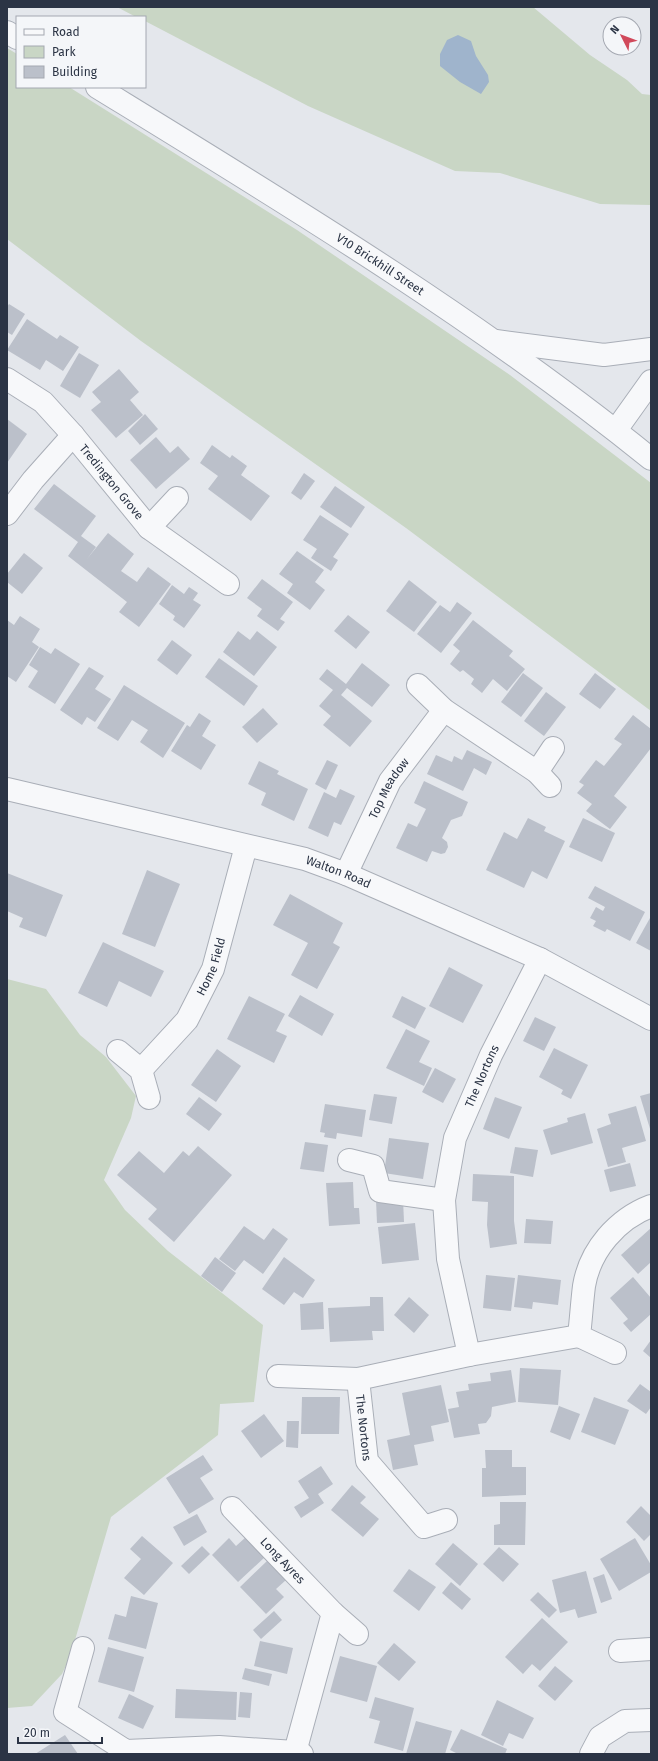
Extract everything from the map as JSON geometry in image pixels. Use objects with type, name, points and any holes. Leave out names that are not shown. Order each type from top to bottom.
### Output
[{"type":"street","points":[[7,32],[16,37]]},
{"type":"street","name":"V10 Brickhill Street","points":[[99,88],[273,195],[495,341],[616,430],[651,459]]},
{"type":"street","points":[[495,341],[604,355],[651,349]]},
{"type":"street","name":"Tredington Grove","points":[[7,379],[43,402],[149,528],[228,584]]},
{"type":"street","points":[[616,430],[651,381]]},
{"type":"street","name":"Tredington Grove","points":[[7,514],[33,480],[73,436]]},
{"type":"street","name":"Tredington Grove","points":[[149,528],[177,498]]},
{"type":"street","points":[[418,685],[444,710],[544,779],[553,748]]},
{"type":"street","name":"Top Meadow","points":[[346,874],[390,781],[444,710]]},
{"type":"street","name":"Walton Road","points":[[7,789],[305,859],[346,874],[540,959],[650,1015]]},
{"type":"street","name":"Home Field","points":[[141,1070],[187,1020],[213,969],[246,846]]},
{"type":"street","name":"The Nortons","points":[[469,1354],[448,1259],[444,1200],[455,1138],[491,1056],[540,959]]},
{"type":"street","points":[[118,1051],[141,1070],[149,1098]]},
{"type":"street","points":[[349,1160],[372,1166],[380,1191],[444,1200]]},
{"type":"street","points":[[615,1353],[579,1336],[584,1285],[591,1262],[605,1238],[624,1221],[651,1206]]},
{"type":"street","name":"The Nortons","points":[[278,1376],[358,1379],[469,1354],[579,1336]]},
{"type":"street","name":"The Nortons","points":[[358,1379],[367,1461],[424,1527],[446,1520]]},
{"type":"street","name":"Long Ayres","points":[[232,1508],[333,1613],[357,1634]]},
{"type":"street","points":[[83,1648],[65,1712],[126,1751],[219,1747],[298,1753],[333,1613]]},
{"type":"street","points":[[620,1651],[651,1649]]},
{"type":"street","points":[[591,1754],[600,1738],[625,1721],[651,1720]]},
{"type":"green space","points":[[117,7],[533,7],[590,55],[627,80],[642,94],[651,95],[651,205],[600,204],[500,173],[455,171],[308,106],[146,22],[146,16],[134,16]]},
{"type":"green space","points":[[7,48],[16,53],[16,88],[71,88],[297,230],[510,375],[651,483],[651,711],[406,528],[141,341],[7,239]]},
{"type":"green space","points":[[7,979],[46,989],[80,1035],[106,1057],[136,1096],[131,1118],[104,1180],[125,1210],[168,1251],[263,1325],[254,1402],[220,1404],[218,1435],[111,1517],[70,1657],[62,1674],[32,1706],[7,1708]]},
{"type":"water","points":[[458,35],[471,41],[476,56],[488,75],[489,82],[481,94],[460,82],[440,66],[440,54],[447,40]]},
{"type":"building","points":[[9,304],[25,314],[12,335],[7,332],[7,307]]},
{"type":"building","points":[[27,319],[57,339],[60,335],[79,347],[63,371],[46,360],[40,370],[7,350]]},
{"type":"building","points":[[79,353],[99,365],[80,398],[60,386]]},
{"type":"building","points":[[119,369],[139,392],[130,400],[143,415],[116,438],[91,410],[101,402],[92,392]]},
{"type":"building","points":[[145,414],[158,429],[140,445],[128,431]]},
{"type":"building","points":[[7,419],[27,434],[7,463]]},
{"type":"building","points":[[156,437],[170,453],[178,446],[190,459],[156,489],[130,460]]},
{"type":"building","points":[[212,445],[230,458],[232,455],[247,466],[241,475],[270,496],[251,521],[208,489],[218,476],[200,463]]},
{"type":"building","points":[[304,473],[315,481],[301,500],[291,493]]},
{"type":"building","points":[[54,484],[96,516],[81,536],[96,547],[87,559],[108,533],[134,554],[121,571],[137,582],[148,567],[171,584],[139,627],[119,612],[127,602],[68,556],[78,542],[34,509]]},
{"type":"building","points":[[335,486],[365,507],[351,528],[320,507]]},
{"type":"building","points":[[320,515],[349,534],[333,557],[338,560],[331,571],[311,558],[317,549],[303,540]]},
{"type":"building","points":[[297,551],[324,570],[315,582],[325,590],[310,610],[287,593],[293,584],[279,574]]},
{"type":"building","points":[[24,553],[43,568],[22,594],[7,582],[7,574]]},
{"type":"building","points":[[262,579],[293,602],[280,619],[285,622],[278,631],[257,616],[262,609],[247,598]]},
{"type":"building","points":[[409,580],[437,602],[414,632],[386,611]]},
{"type":"building","points":[[172,585],[184,594],[189,587],[198,593],[193,600],[201,605],[184,628],[173,620],[175,616],[159,604]]},
{"type":"building","points":[[457,602],[472,613],[441,653],[417,634],[440,605],[450,612]]},
{"type":"building","points":[[348,615],[370,632],[356,649],[334,631]]},
{"type":"building","points":[[20,616],[40,629],[32,642],[39,647],[16,682],[7,676],[7,620],[14,625]]},
{"type":"building","points":[[473,620],[513,651],[509,656],[525,669],[507,691],[493,679],[482,693],[471,684],[474,679],[463,670],[460,672],[450,664],[460,651],[453,645]]},
{"type":"building","points":[[238,631],[250,640],[257,631],[277,647],[254,676],[223,652]]},
{"type":"building","points":[[172,640],[192,655],[177,675],[157,660]]},
{"type":"building","points":[[40,647],[51,654],[55,648],[80,664],[55,704],[28,687],[38,671],[29,665]]},
{"type":"building","points":[[219,658],[258,686],[244,706],[205,677]]},
{"type":"building","points":[[362,663],[390,685],[372,707],[347,688],[341,695],[372,721],[350,747],[323,725],[331,716],[319,706],[333,690],[319,679],[327,669],[346,684]]},
{"type":"building","points":[[89,667],[104,676],[95,689],[111,699],[95,722],[87,717],[82,725],[60,710]]},
{"type":"building","points":[[523,673],[543,688],[521,717],[501,702]]},
{"type":"building","points":[[595,673],[616,689],[600,709],[579,694]]},
{"type":"building","points":[[124,685],[185,723],[163,758],[140,742],[148,730],[132,720],[118,741],[97,728]]},
{"type":"building","points":[[546,692],[566,707],[544,736],[524,721]]},
{"type":"building","points":[[263,708],[278,724],[257,743],[242,727]]},
{"type":"building","points":[[199,713],[211,721],[202,736],[216,745],[201,770],[171,751],[187,725],[190,727]]},
{"type":"building","points":[[633,715],[651,729],[651,748],[614,796],[627,807],[610,829],[586,811],[592,804],[577,793],[584,785],[579,782],[596,760],[604,766],[622,744],[614,739]]},
{"type":"building","points":[[467,750],[492,762],[486,775],[474,768],[463,791],[427,774],[436,755],[452,762],[454,756],[462,760]]},
{"type":"building","points":[[327,760],[338,765],[326,790],[315,784]]},
{"type":"building","points":[[259,761],[279,771],[277,774],[308,789],[294,821],[261,805],[266,793],[248,784]]},
{"type":"building","points":[[424,781],[468,802],[462,816],[451,820],[442,838],[447,842],[448,847],[445,853],[441,854],[432,851],[427,862],[396,848],[408,823],[417,827],[426,809],[414,803]]},
{"type":"building","points":[[340,789],[355,796],[341,825],[334,822],[328,837],[308,828],[324,792],[336,798]]},
{"type":"building","points":[[528,818],[546,827],[544,831],[565,841],[547,879],[532,871],[524,888],[486,870],[504,832],[517,839]]},
{"type":"building","points":[[583,818],[615,833],[602,862],[569,847]]},
{"type":"building","points":[[147,870],[180,884],[155,947],[122,934]]},
{"type":"building","points":[[7,873],[63,895],[46,937],[19,927],[23,918],[7,911]]},
{"type":"building","points":[[595,886],[645,912],[630,941],[607,929],[605,932],[593,926],[596,921],[590,918],[596,907],[603,911],[605,907],[588,898]]},
{"type":"building","points":[[290,894],[343,923],[333,943],[340,947],[317,989],[291,975],[308,943],[273,925]]},
{"type":"building","points":[[650,918],[651,919],[651,951],[636,943]]},
{"type":"building","points":[[103,942],[164,971],[151,997],[119,981],[107,1007],[78,993]]},
{"type":"building","points":[[449,967],[483,985],[463,1023],[429,1006]]},
{"type":"building","points":[[300,995],[334,1014],[322,1036],[288,1016]]},
{"type":"building","points":[[249,996],[285,1014],[276,1031],[287,1036],[274,1063],[227,1039]]},
{"type":"building","points":[[402,996],[426,1008],[415,1029],[392,1017]]},
{"type":"building","points":[[535,1017],[556,1027],[544,1051],[523,1041]]},
{"type":"building","points":[[406,1029],[430,1041],[419,1062],[432,1068],[424,1086],[386,1068]]},
{"type":"building","points":[[554,1048],[588,1065],[571,1099],[561,1094],[563,1090],[539,1077]]},
{"type":"building","points":[[217,1049],[241,1066],[216,1102],[191,1085]]},
{"type":"building","points":[[435,1068],[456,1079],[443,1103],[422,1092]]},
{"type":"building","points":[[651,1093],[651,1132],[640,1096]]},
{"type":"building","points":[[374,1094],[397,1097],[392,1124],[369,1120]]},
{"type":"building","points":[[199,1097],[222,1114],[209,1131],[186,1114]]},
{"type":"building","points":[[495,1097],[522,1107],[509,1139],[483,1129]]},
{"type":"building","points":[[325,1104],[366,1110],[362,1137],[337,1133],[336,1139],[324,1137],[325,1133],[320,1132]]},
{"type":"building","points":[[636,1106],[646,1141],[622,1148],[626,1162],[608,1167],[597,1129],[611,1124],[608,1114]]},
{"type":"building","points":[[585,1113],[593,1143],[551,1155],[543,1130],[568,1122],[567,1118]]},
{"type":"building","points":[[389,1138],[429,1143],[423,1179],[384,1173]]},
{"type":"building","points":[[305,1142],[328,1145],[324,1172],[300,1169]]},
{"type":"building","points":[[198,1146],[232,1175],[174,1242],[148,1219],[157,1209],[117,1175],[139,1151],[164,1173],[183,1151],[189,1156]]},
{"type":"building","points":[[515,1147],[538,1150],[533,1177],[510,1173]]},
{"type":"building","points":[[630,1163],[636,1186],[610,1192],[604,1170]]},
{"type":"building","points":[[473,1174],[514,1176],[514,1221],[517,1244],[490,1248],[487,1225],[488,1202],[472,1201]]},
{"type":"building","points":[[353,1182],[354,1208],[359,1208],[360,1224],[329,1226],[326,1183]]},
{"type":"building","points":[[403,1199],[404,1222],[377,1223],[376,1200]]},
{"type":"building","points":[[526,1219],[553,1221],[551,1244],[524,1243]]},
{"type":"building","points":[[415,1223],[419,1260],[382,1264],[378,1227]]},
{"type":"building","points":[[244,1226],[264,1240],[273,1228],[288,1239],[263,1274],[244,1260],[235,1271],[219,1259]]},
{"type":"building","points":[[651,1228],[651,1262],[638,1274],[621,1255]]},
{"type":"building","points":[[215,1257],[236,1273],[222,1292],[201,1276]]},
{"type":"building","points":[[284,1257],[315,1280],[303,1298],[294,1292],[284,1305],[262,1289]]},
{"type":"building","points":[[486,1275],[515,1278],[511,1311],[483,1308]]},
{"type":"building","points":[[518,1275],[561,1280],[558,1305],[533,1302],[532,1309],[514,1307]]},
{"type":"building","points":[[633,1277],[651,1298],[651,1314],[631,1332],[623,1323],[628,1319],[610,1298]]},
{"type":"building","points":[[370,1297],[383,1297],[384,1331],[372,1331],[373,1340],[330,1342],[328,1308],[370,1306]]},
{"type":"building","points":[[409,1297],[429,1315],[414,1333],[394,1315]]},
{"type":"building","points":[[323,1302],[324,1329],[301,1330],[300,1304]]},
{"type":"building","points":[[651,1340],[651,1358],[643,1351]]},
{"type":"building","points":[[520,1368],[561,1370],[558,1405],[518,1402]]},
{"type":"building","points":[[511,1370],[516,1402],[492,1407],[491,1416],[486,1423],[478,1424],[480,1434],[454,1438],[448,1409],[459,1407],[456,1392],[469,1390],[468,1384],[491,1381],[490,1373]]},
{"type":"building","points":[[640,1384],[651,1392],[651,1407],[646,1414],[627,1401]]},
{"type":"building","points":[[441,1385],[449,1422],[431,1426],[434,1441],[414,1445],[418,1465],[393,1470],[387,1440],[410,1435],[402,1393]]},
{"type":"building","points":[[302,1397],[340,1397],[339,1434],[301,1434]]},
{"type":"building","points":[[594,1397],[629,1410],[615,1445],[581,1432]]},
{"type":"building","points":[[559,1406],[580,1414],[570,1440],[550,1432]]},
{"type":"building","points":[[264,1414],[284,1441],[261,1458],[241,1431]]},
{"type":"building","points":[[287,1421],[299,1421],[298,1448],[286,1447]]},
{"type":"building","points":[[485,1450],[512,1450],[512,1467],[526,1467],[526,1495],[482,1497],[482,1468],[486,1468]]},
{"type":"building","points":[[203,1455],[213,1470],[200,1478],[214,1499],[189,1514],[166,1478]]},
{"type":"building","points":[[321,1466],[333,1484],[318,1494],[324,1503],[301,1518],[294,1507],[309,1498],[298,1481]]},
{"type":"building","points":[[352,1485],[366,1497],[360,1503],[379,1519],[363,1537],[331,1510]]},
{"type":"building","points":[[500,1502],[526,1502],[525,1545],[494,1545],[494,1525],[500,1524]]},
{"type":"building","points":[[641,1506],[651,1516],[651,1534],[644,1541],[626,1522]]},
{"type":"building","points":[[197,1514],[207,1532],[184,1546],[173,1527]]},
{"type":"building","points":[[142,1536],[173,1563],[144,1595],[124,1578],[141,1559],[130,1549]]},
{"type":"building","points":[[246,1537],[265,1557],[238,1582],[212,1555],[229,1538],[236,1546]]},
{"type":"building","points":[[635,1538],[651,1565],[651,1572],[619,1591],[600,1559]]},
{"type":"building","points":[[453,1543],[478,1564],[460,1586],[435,1564]]},
{"type":"building","points":[[202,1546],[210,1554],[189,1574],[181,1566]]},
{"type":"building","points":[[499,1547],[519,1564],[503,1582],[483,1564]]},
{"type":"building","points":[[267,1561],[286,1580],[276,1589],[284,1597],[266,1614],[240,1587]]},
{"type":"building","points":[[409,1569],[436,1587],[419,1611],[393,1591]]},
{"type":"building","points":[[586,1571],[597,1613],[578,1618],[575,1609],[560,1613],[552,1580]]},
{"type":"building","points":[[604,1574],[612,1599],[601,1603],[593,1578]]},
{"type":"building","points":[[451,1582],[471,1599],[462,1610],[442,1593]]},
{"type":"building","points":[[538,1592],[557,1610],[549,1618],[530,1600]]},
{"type":"building","points":[[131,1596],[158,1603],[146,1649],[108,1639],[115,1614],[126,1617]]},
{"type":"building","points":[[274,1611],[282,1620],[261,1639],[253,1630]]},
{"type":"building","points":[[542,1618],[568,1642],[540,1671],[532,1664],[523,1674],[505,1657]]},
{"type":"building","points":[[260,1641],[293,1648],[287,1674],[254,1666]]},
{"type":"building","points":[[394,1643],[416,1662],[399,1681],[377,1663]]},
{"type":"building","points":[[108,1647],[144,1657],[134,1692],[98,1682]]},
{"type":"building","points":[[340,1656],[377,1666],[367,1702],[330,1692]]},
{"type":"building","points":[[555,1666],[573,1681],[555,1701],[538,1686]]},
{"type":"building","points":[[245,1668],[272,1674],[269,1686],[242,1679]]},
{"type":"building","points":[[176,1689],[237,1692],[236,1720],[175,1718]]},
{"type":"building","points":[[240,1692],[252,1693],[250,1718],[238,1717]]},
{"type":"building","points":[[129,1694],[154,1706],[143,1729],[118,1718]]},
{"type":"building","points":[[375,1697],[414,1708],[403,1751],[374,1743],[380,1721],[369,1718]]},
{"type":"building","points":[[497,1700],[534,1718],[523,1739],[509,1733],[503,1746],[481,1735]]},
{"type":"building","points":[[416,1721],[452,1731],[445,1754],[406,1754]]},
{"type":"building","points":[[461,1729],[507,1749],[505,1754],[458,1754],[450,1750]]},
{"type":"building","points":[[65,1735],[78,1754],[35,1754]]}]
